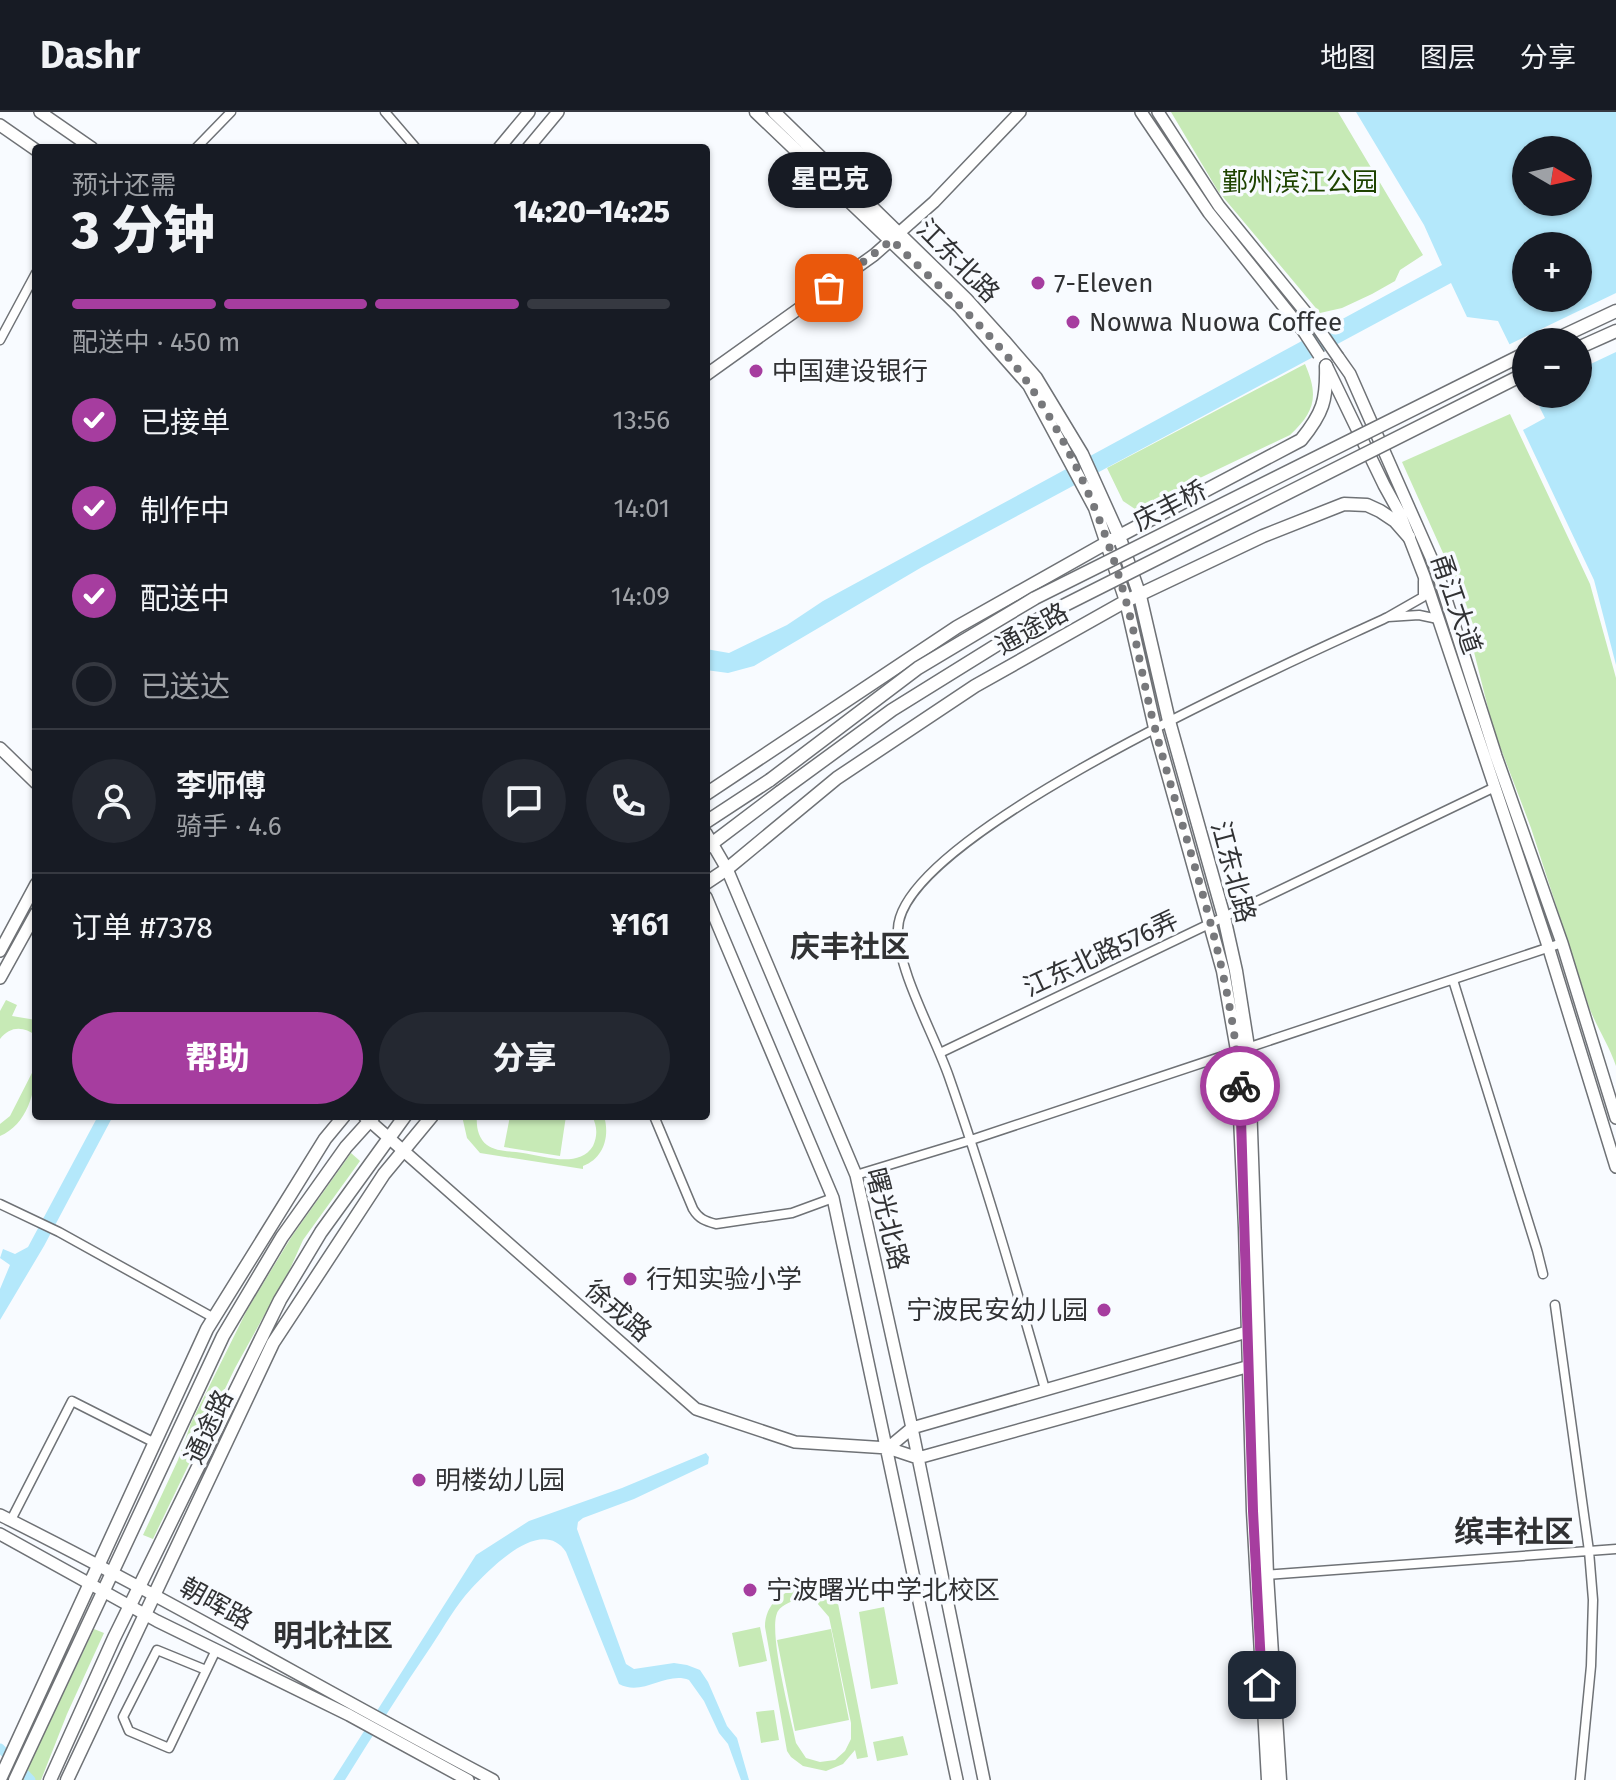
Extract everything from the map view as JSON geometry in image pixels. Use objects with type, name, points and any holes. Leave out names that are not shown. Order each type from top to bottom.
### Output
[{"type":"main road","points":[[40,112],[86,144]]},
{"type":"main road","points":[[502,144],[529,112]]},
{"type":"main road","points":[[531,144],[558,112]]},
{"type":"main road","name":"江东北路","points":[[756,112],[966,299],[1036,378],[1076,455],[1140,596],[1169,721],[1236,971],[1243,1049],[1268,1780]]},
{"type":"main road","name":"江东北路","points":[[774,112],[896,237]]},
{"type":"main road","points":[[710,369],[896,237],[1020,112]]},
{"type":"main road","name":"甬江大道","points":[[1141,112],[1209,213],[1323,360],[1400,514],[1424,576],[1548,946],[1616,1167]]},
{"type":"main road","name":"甬江大道","points":[[1158,112],[1219,206],[1316,325],[1350,374],[1437,571],[1496,756],[1562,943],[1616,1118]]},
{"type":"main road","points":[[0,125],[32,147]]},
{"type":"main road","points":[[1580,328],[1616,311]]},
{"type":"main road","points":[[1592,342],[1616,331]]},
{"type":"main road","name":"通途路","points":[[710,791],[957,627],[1113,539],[1301,440],[1318,419],[1327,394],[1323,360]]},
{"type":"main road","name":"庆丰桥","points":[[710,819],[770,780],[918,668],[1035,598],[1512,360]]},
{"type":"main road","name":"庆丰桥","points":[[710,841],[892,710],[1045,615],[1512,380]]},
{"type":"main road","name":"通途路","points":[[710,880],[837,778],[975,686],[1126,601],[1263,536],[1344,504],[1367,505],[1380,511],[1395,521],[1409,537]]},
{"type":"main road","name":"江东北路","points":[[1113,539],[1155,728],[1243,1049]]},
{"type":"main road","points":[[0,748],[32,779]]},
{"type":"main road","name":"曙光北路","points":[[710,845],[727,869],[856,1175],[912,1428],[984,1780]]},
{"type":"main road","points":[[0,951],[32,891]]},
{"type":"main road","name":"曙光北路","points":[[710,906],[833,1198],[957,1780]]},
{"type":"main road","points":[[0,978],[32,920]]},
{"type":"main road","name":"通途路","points":[[15,1780],[25,1741],[90,1583],[214,1318],[325,1139],[341,1120]]},
{"type":"main road","name":"通途路","points":[[0,1778],[25,1741],[103,1590],[223,1336],[282,1237],[367,1120]]},
{"type":"main road","name":"徐戎路","points":[[371,1120],[696,1409],[795,1442],[888,1448],[918,1458]]},
{"type":"main road","name":"通途路","points":[[50,1780],[140,1585],[280,1300],[321,1232],[402,1120]]},
{"type":"main road","name":"通途路","points":[[67,1780],[273,1343],[384,1174],[429,1120]]},
{"type":"main road","points":[[888,1448],[912,1428],[1253,1330]]},
{"type":"main road","points":[[918,1458],[1255,1364]]},
{"type":"main road","name":"朝晖路","points":[[6,1518],[140,1585],[468,1780]]},
{"type":"main road","name":"朝晖路","points":[[0,1534],[216,1650],[353,1711]]},
{"type":"main road","name":"江东北路","points":[[1262,1575],[1280,1780]]},
{"type":"main road","name":"朝晖路","points":[[402,1738],[493,1780]]},
{"type":"street","points":[[200,144],[231,112]]},
{"type":"street","points":[[385,112],[413,144]]},
{"type":"street","points":[[0,340],[32,280]]},
{"type":"street","points":[[1045,1389],[971,1140],[902,961],[899,923],[913,893],[936,868],[1007,814],[1155,728],[1388,617],[1423,597],[1424,576]]},
{"type":"street","points":[[1388,617],[1419,615],[1438,619]]},
{"type":"street","name":"江东北路576弄","points":[[940,1053],[1495,787]]},
{"type":"street","points":[[856,1175],[971,1140],[1562,943]]},
{"type":"street","points":[[1453,980],[1543,1274]]},
{"type":"street","points":[[656,1120],[693,1209],[705,1221],[716,1224],[792,1213],[833,1198]]},
{"type":"street","points":[[0,1204],[30,1221],[59,1232],[214,1318]]},
{"type":"street","points":[[1555,1305],[1589,1551],[1593,1634],[1580,1780]]},
{"type":"street","points":[[6,1518],[72,1401],[155,1443]]},
{"type":"street","points":[[1262,1575],[1616,1549]]},
{"type":"street","points":[[206,1670],[157,1650],[123,1717],[129,1731],[169,1748],[216,1650]]},
{"type":"green space","name":"鄞州滨江公园","points":[[1171,112],[1338,112],[1423,255],[1400,270],[1395,281],[1372,294],[1342,308],[1320,313],[1218,191]]},
{"type":"green space","points":[[1305,364],[1312,385],[1312,403],[1305,419],[1290,435],[1135,509],[1123,501],[1107,468]]},
{"type":"green space","points":[[1510,414],[1590,584],[1616,678],[1616,1066],[1589,1007],[1531,828],[1493,728],[1457,584],[1402,462]]},
{"type":"green space","points":[[6,1000],[17,1005],[12,1016],[32,1019],[32,1033],[17,1029],[0,1039],[0,1011]]},
{"type":"green space","points":[[32,1073],[32,1096],[23,1116],[0,1136],[0,1124],[10,1116]]},
{"type":"green space","points":[[463,1120],[477,1120],[480,1135],[491,1147],[570,1159],[587,1153],[593,1146],[596,1134],[593,1120],[605,1120],[606,1131],[604,1146],[583,1169],[480,1153],[467,1138]]},
{"type":"green space","points":[[509,1120],[565,1120],[560,1156],[504,1147]]},
{"type":"green space","points":[[351,1153],[360,1161],[303,1240],[235,1368],[153,1539],[143,1535],[178,1460],[191,1423],[247,1310],[292,1236]]},
{"type":"green space","points":[[805,1588],[823,1594],[824,1590],[835,1588],[868,1757],[857,1759],[855,1750],[843,1764],[826,1771],[803,1766],[787,1751],[765,1627],[768,1611],[777,1599]],"holes":[[[800,1599],[817,1603],[829,1617],[851,1723],[851,1739],[845,1751],[835,1760],[820,1762],[806,1758],[796,1743],[775,1636],[775,1621],[782,1606]]]},
{"type":"green space","points":[[884,1607],[898,1684],[871,1689],[859,1612]]},
{"type":"green space","points":[[760,1627],[767,1661],[739,1667],[732,1633]]},
{"type":"green space","points":[[94,1629],[104,1633],[41,1780],[22,1780]]},
{"type":"green space","points":[[831,1629],[849,1720],[795,1731],[777,1640]]},
{"type":"green space","points":[[774,1710],[779,1740],[761,1743],[756,1712]]},
{"type":"green space","points":[[903,1736],[908,1755],[877,1761],[873,1742]]},
{"type":"water","points":[[1356,112],[1616,112],[1616,665],[1594,580],[1523,430],[1545,418],[1540,408],[1592,408],[1592,328],[1512,328],[1512,350],[1498,321],[1467,317],[1451,283],[922,567],[754,666],[728,673],[710,671],[710,650],[729,653],[787,625],[823,601],[1442,265],[1424,225]]},
{"type":"water","points":[[96,1120],[111,1120],[44,1246],[0,1320],[0,1289],[10,1265],[0,1258],[3,1249],[15,1254],[28,1247]]},
{"type":"water","points":[[706,1453],[708,1464],[634,1499],[583,1518],[578,1522],[577,1529],[626,1664],[634,1669],[674,1663],[700,1670],[727,1726],[737,1738],[749,1780],[741,1780],[728,1744],[689,1680],[672,1679],[637,1688],[619,1684],[566,1552],[556,1542],[543,1539],[516,1549],[466,1595],[345,1780],[333,1780],[476,1555],[529,1521],[622,1488]]},
{"type":"pier","points":[[1616,293],[1616,352],[1592,363],[1592,328],[1543,328],[1577,312],[1592,312],[1592,305]]},
{"type":"pier","points":[[1512,343],[1512,358],[1506,346]]},
{"type":"waterway","points":[[0,1748],[31,1780]]},
{"type":"way so far","points":[[829,288],[892,240],[960,307],[1029,385],[1070,456],[1095,508],[1126,601],[1155,728],[1223,971],[1240,1086]]},
{"type":"place","name":"7-Eleven","points":[[1038,283]]},
{"type":"place","name":"星巴克","points":[[829,288]]},
{"type":"place","name":"Nowwa Nuowa Coffee","points":[[1073,322]]},
{"type":"place","name":"中国建设银行","points":[[756,371]]},
{"type":"place","name":"行知实验小学","points":[[630,1279]]},
{"type":"place","name":"宁波民安幼儿园","points":[[1104,1310]]},
{"type":"place","name":"明楼幼儿园","points":[[419,1480]]},
{"type":"place","name":"宁波曙光中学北校区","points":[[750,1590]]},
{"type":"district","name":"庆丰社区","points":[[850,947]]},
{"type":"district","name":"缤丰社区","points":[[1514,1532]]},
{"type":"district","name":"明北社区","points":[[333,1636]]},
{"type":"route","points":[[1240,1086],[1253,1511],[1262,1685]]}]
